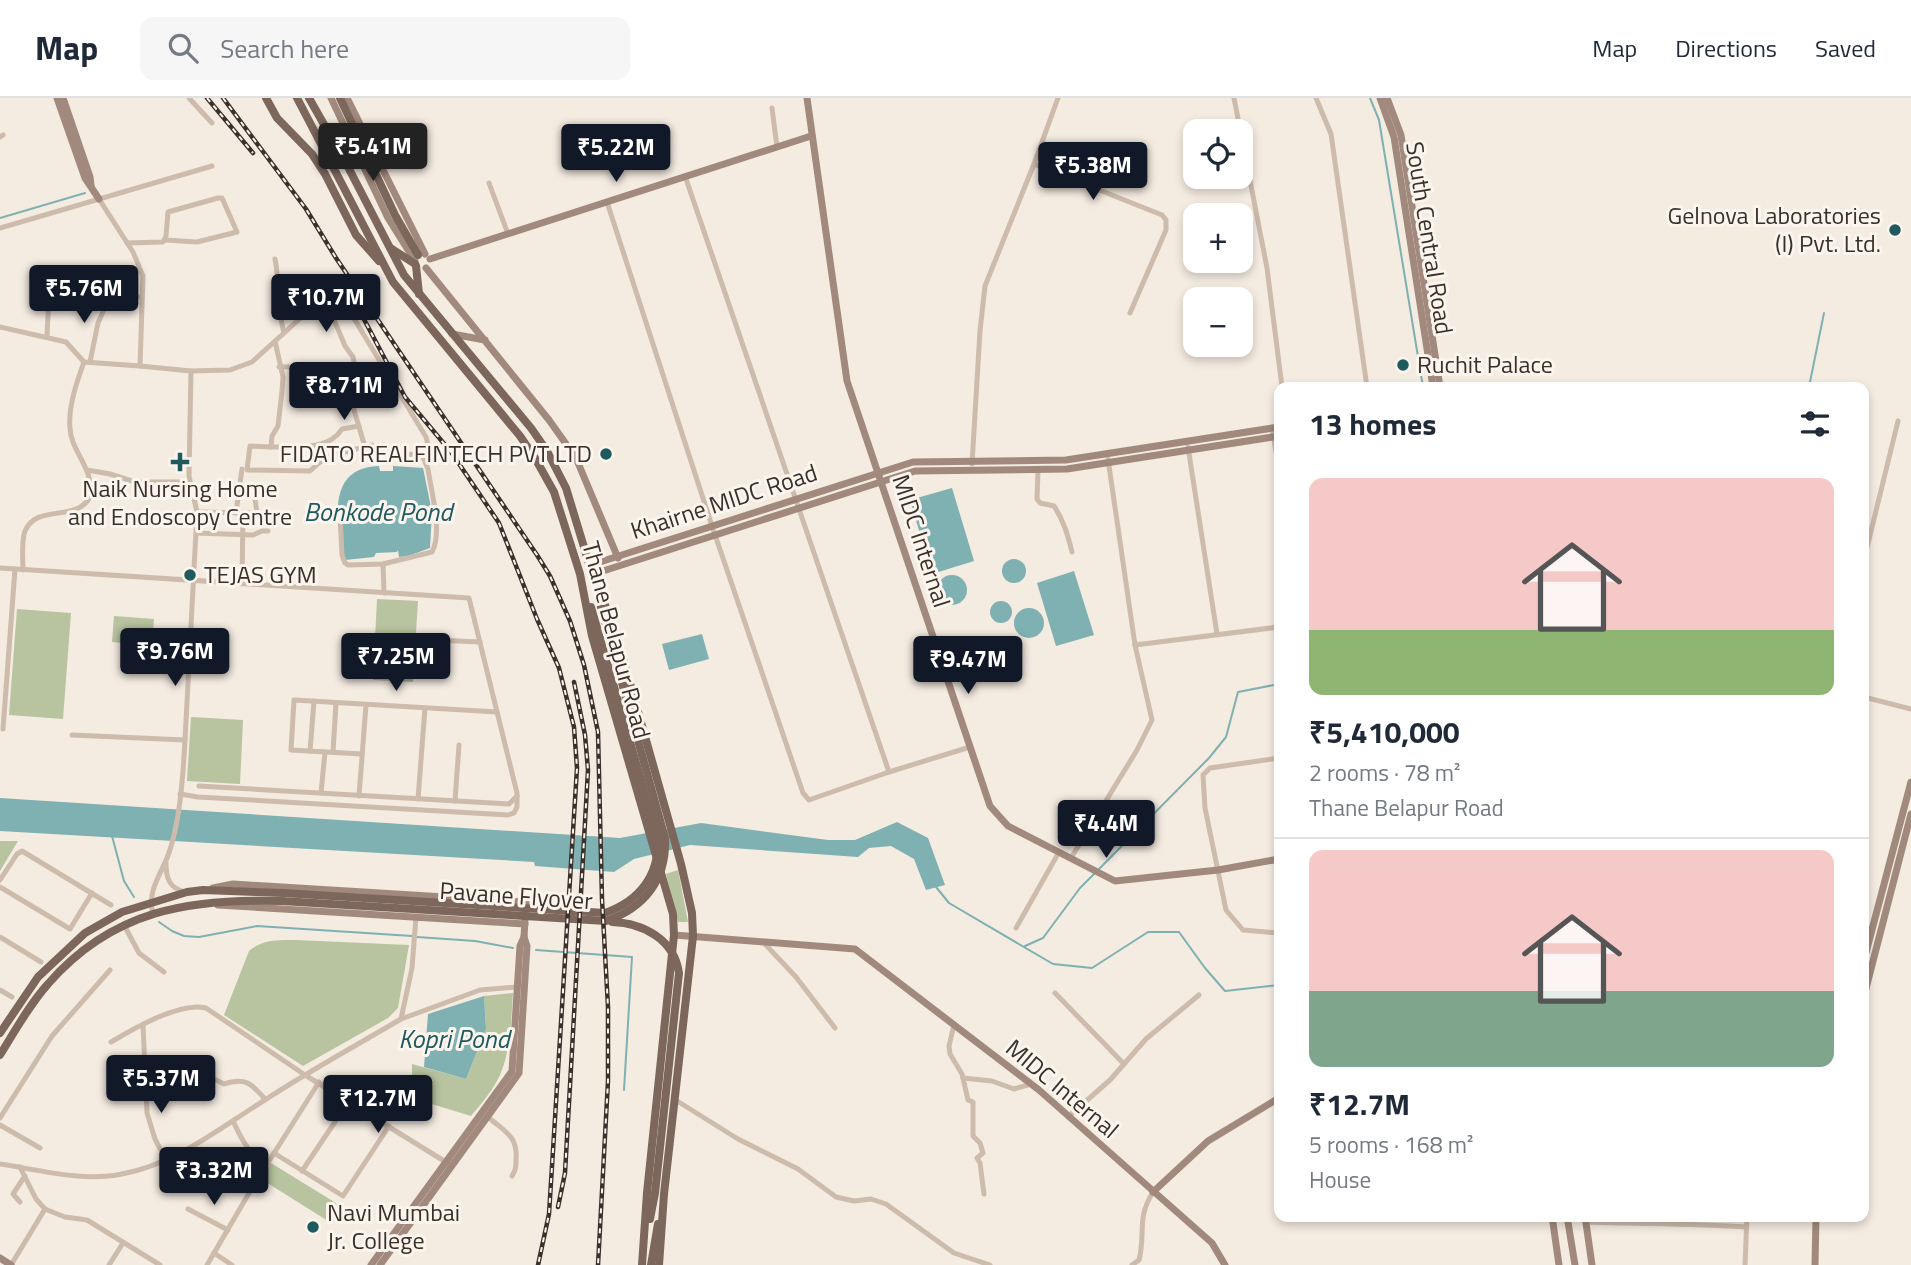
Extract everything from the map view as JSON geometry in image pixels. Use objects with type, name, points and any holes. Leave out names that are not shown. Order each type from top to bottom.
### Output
[{"type":"main road","points":[[57,98],[85,178],[99,199]]},
{"type":"main road","points":[[63,98],[91,186]]},
{"type":"main road","points":[[266,98],[278,118],[312,154],[356,235],[387,270]]},
{"type":"main road","name":"Thane Belapur Road","points":[[297,98],[393,282],[535,458],[554,492],[580,574],[592,636],[673,914],[674,935],[647,1193],[648,1249],[642,1265]]},
{"type":"main road","name":"Thane Belapur Road","points":[[309,98],[347,164],[404,275],[547,451],[565,488],[591,570],[614,630],[678,851],[692,913],[692,936],[674,1099],[659,1193]]},
{"type":"main road","points":[[331,98],[388,218],[420,260]]},
{"type":"main road","points":[[340,98],[395,215],[420,260],[419,295]]},
{"type":"main road","points":[[347,98],[420,260],[421,269],[426,268],[549,420],[576,458],[621,565]]},
{"type":"main road","name":"MIDC Internal","points":[[807,98],[847,381],[990,806],[1007,827],[1115,881],[1218,870],[1274,860]]},
{"type":"main road","name":"South Central Road","points":[[1380,98],[1394,137],[1432,382]]},
{"type":"main road","name":"South Central Road","points":[[1387,98],[1401,135],[1439,382]]},
{"type":"main road","points":[[390,247],[420,260],[811,136]]},
{"type":"main road","points":[[451,333],[485,341]]},
{"type":"main road","name":"Khairne MIDC Road","points":[[591,570],[600,562],[617,556],[913,463],[1066,460],[1274,427]]},
{"type":"main road","name":"Khairne MIDC Road","points":[[591,570],[603,571],[915,471],[1066,469],[1274,436]]},
{"type":"main road","name":"Pavane Flyover","points":[[0,1055],[47,984],[91,943],[124,925],[153,914],[232,895],[582,913],[605,913],[632,900],[641,892],[654,871],[658,839],[603,633],[591,570]]},
{"type":"main road","name":"Pavane Flyover","points":[[0,1033],[38,977],[62,952],[94,928],[122,912],[187,892],[606,921],[623,916],[647,897],[661,874],[666,851],[664,828],[603,633],[580,574]]},
{"type":"main road","points":[[1869,974],[1911,782]]},
{"type":"main road","points":[[1869,943],[1903,826],[1911,814]]},
{"type":"main road","points":[[202,891],[233,884],[526,902],[524,937],[520,946],[512,1071],[380,1265]]},
{"type":"main road","points":[[203,903],[525,924]]},
{"type":"main road","points":[[606,921],[633,924],[654,934],[671,951],[678,967],[659,1193],[659,1265]]},
{"type":"main road","name":"MIDC Internal","points":[[674,935],[855,949],[1031,1084],[1212,1243],[1225,1265]]},
{"type":"main road","points":[[371,1265],[488,1117],[519,1073],[527,946],[524,937]]},
{"type":"main road","points":[[1153,1192],[1208,1141],[1274,1101]]},
{"type":"main road","points":[[651,1265],[648,1249],[659,1193]]},
{"type":"main road","points":[[1553,1222],[1559,1265]]},
{"type":"main road","points":[[1568,1222],[1575,1265]]},
{"type":"main road","points":[[1585,1222],[1592,1265]]},
{"type":"main road","points":[[1815,1265],[1816,1222]]},
{"type":"main road","points":[[0,1258],[11,1265]]},
{"type":"street","points":[[189,98],[212,123]]},
{"type":"street","points":[[972,470],[984,293],[990,271],[1058,98]]},
{"type":"street","points":[[1234,98],[1267,268],[1281,382]]},
{"type":"street","points":[[1316,98],[1331,134],[1366,382]]},
{"type":"street","points":[[772,108],[777,147]]},
{"type":"street","points":[[1034,164],[1162,215],[1166,220],[1166,230],[1130,313]]},
{"type":"street","points":[[0,228],[212,166]]},
{"type":"street","points":[[685,176],[889,772]]},
{"type":"street","points":[[489,183],[508,234]]},
{"type":"street","points":[[127,243],[165,240],[197,242],[237,232],[226,202],[218,198],[168,212],[165,240]]},
{"type":"street","points":[[99,199],[139,263],[142,276],[140,366]]},
{"type":"street","points":[[607,202],[712,526],[803,793],[809,800],[970,747]]},
{"type":"street","points":[[275,259],[278,306],[284,333]]},
{"type":"street","points":[[0,327],[66,342],[87,362],[191,371],[230,370],[251,362],[305,314],[339,294],[426,437],[429,449],[417,454],[381,456],[372,445],[333,455],[310,471],[247,470],[250,446],[315,446],[339,434],[342,429],[359,426]]},
{"type":"street","points":[[47,336],[49,295],[142,297]]},
{"type":"street","points":[[23,570],[24,533],[30,523],[38,516],[73,510],[87,503],[91,491],[87,470],[69,429],[72,406],[98,323],[110,296]]},
{"type":"street","points":[[302,400],[353,393],[359,387],[355,366],[324,303]]},
{"type":"street","points":[[271,447],[272,436],[278,426],[283,377],[275,341]]},
{"type":"street","points":[[279,367],[355,366]]},
{"type":"street","points":[[153,914],[150,902],[171,846],[180,796],[185,740],[197,512],[189,482],[191,371]]},
{"type":"street","points":[[353,393],[354,410],[365,447]]},
{"type":"street","points":[[1869,540],[1898,421]]},
{"type":"street","points":[[1187,441],[1217,634]]},
{"type":"street","points":[[1071,858],[1137,750],[1152,720],[1135,645],[1107,453]]},
{"type":"street","points":[[340,514],[342,555],[345,563],[383,564],[432,552],[437,532],[428,469],[424,459],[417,454]]},
{"type":"street","points":[[242,469],[239,513],[244,534],[243,584]]},
{"type":"street","points":[[87,470],[135,482],[189,482]]},
{"type":"street","points":[[1038,470],[1038,501],[1054,506],[1060,515],[1072,552]]},
{"type":"street","points":[[197,512],[257,513],[254,492]]},
{"type":"street","points":[[196,533],[253,535],[268,531]]},
{"type":"street","points":[[383,564],[384,593]]},
{"type":"street","points":[[0,568],[469,598],[517,793],[517,807],[510,815],[180,796]]},
{"type":"street","points":[[3,729],[15,569]]},
{"type":"street","points":[[1135,645],[1274,628]]},
{"type":"street","points":[[436,640],[480,642]]},
{"type":"street","points":[[1869,698],[1911,709]]},
{"type":"street","points":[[362,754],[291,750],[294,700],[497,712]]},
{"type":"street","points":[[310,751],[314,702]]},
{"type":"street","points":[[333,752],[336,703]]},
{"type":"street","points":[[359,796],[366,705]]},
{"type":"street","points":[[417,810],[425,708]]},
{"type":"street","points":[[72,735],[185,740]]},
{"type":"street","points":[[455,801],[459,745]]},
{"type":"street","points":[[321,793],[325,752]]},
{"type":"street","points":[[1274,759],[1210,768],[1203,775],[1205,808],[1226,910],[1243,930],[1274,933]]},
{"type":"street","points":[[199,786],[509,804],[514,802],[517,793]]},
{"type":"street","points":[[0,880],[17,853],[22,851],[111,905]]},
{"type":"street","points":[[1016,928],[1059,852]]},
{"type":"street","points":[[166,859],[170,883],[177,890],[187,892]]},
{"type":"street","points":[[0,887],[70,929],[92,893]]},
{"type":"street","points":[[401,1019],[415,943],[416,917]]},
{"type":"street","points":[[124,925],[139,953],[164,972]]},
{"type":"street","points":[[0,937],[41,962]]},
{"type":"street","points":[[763,941],[796,977],[835,1028]]},
{"type":"street","points":[[0,1118],[52,1036],[110,970]]},
{"type":"street","points":[[0,1164],[90,1177],[123,1174],[166,1160],[212,1136],[305,1074],[401,1019],[480,990],[517,987]]},
{"type":"street","points":[[0,990],[12,997]]},
{"type":"street","points":[[1055,993],[1124,1064]]},
{"type":"street","points":[[1068,1116],[1110,1080],[1146,1039],[1199,995]]},
{"type":"street","points":[[111,1042],[167,1014],[197,1006],[206,1008],[449,1164]]},
{"type":"street","points":[[143,1025],[147,1113],[155,1139],[166,1160]]},
{"type":"street","points":[[954,1025],[950,1054],[962,1078],[968,1100],[973,1102],[973,1136],[980,1143],[983,1153],[977,1158],[984,1194]]},
{"type":"street","points":[[145,1073],[202,1073],[224,1084],[233,1080],[253,1086],[265,1099]]},
{"type":"street","points":[[962,1078],[992,1081],[1014,1089],[1031,1084]]},
{"type":"street","points":[[207,1265],[318,1082]]},
{"type":"street","points":[[674,1099],[737,1139],[798,1169],[836,1197],[871,1199],[887,1203],[954,1253],[990,1265]]},
{"type":"street","points":[[302,1171],[349,1101]]},
{"type":"street","points":[[488,1117],[513,1138],[516,1153],[515,1172],[512,1176]]},
{"type":"street","points":[[233,1121],[249,1152],[268,1163]]},
{"type":"street","points":[[0,1125],[40,1148]]},
{"type":"street","points":[[274,1153],[343,1196],[389,1126]]},
{"type":"street","points":[[20,1167],[36,1199],[45,1209],[65,1217],[87,1220],[160,1265]]},
{"type":"street","points":[[215,1198],[228,1173],[252,1188]]},
{"type":"street","points":[[20,1202],[15,1198],[14,1189],[25,1176]]},
{"type":"street","points":[[1132,1265],[1139,1260],[1141,1254],[1141,1225],[1145,1205],[1153,1192]]},
{"type":"street","points":[[11,1265],[45,1209]]},
{"type":"street","points":[[188,1209],[228,1230]]},
{"type":"street","points":[[1616,1222],[1746,1227]]},
{"type":"street","points":[[1745,1265],[1746,1222]]},
{"type":"street","points":[[109,1265],[123,1243]]},
{"type":"street","points":[[214,1253],[232,1265]]},
{"type":"green space","points":[[377,599],[418,601],[413,682],[373,680]]},
{"type":"green space","points":[[17,609],[71,613],[63,719],[9,715]]},
{"type":"green space","points":[[114,616],[154,619],[152,645],[112,642]]},
{"type":"green space","points":[[191,717],[243,720],[240,784],[187,781]]},
{"type":"green space","points":[[0,841],[18,841],[0,871]]},
{"type":"green space","points":[[678,870],[688,922],[678,922],[666,874]]},
{"type":"green space","points":[[296,940],[409,945],[398,1008],[388,1018],[303,1066],[224,1015],[249,951],[266,942]]},
{"type":"green space","points":[[513,993],[510,1034],[504,1065],[494,1086],[471,1116],[412,1098],[412,1064],[466,1079],[486,1029],[484,996]]},
{"type":"green space","points":[[271,1163],[357,1216],[328,1221],[261,1179]]},
{"type":"water","name":"Bonkode Pond","points":[[379,466],[380,471],[393,471],[393,466],[423,468],[432,512],[430,548],[408,556],[399,557],[398,550],[376,553],[374,557],[345,560],[338,526],[339,497],[343,485],[362,469]]},
{"type":"water","points":[[952,488],[974,561],[932,574],[910,500]]},
{"type":"water","points":[[1014,559],[1025,566],[1026,571],[1019,582],[1014,583],[1003,576],[1002,571],[1009,560]]},
{"type":"water","points":[[1074,571],[1094,635],[1056,646],[1037,583]]},
{"type":"water","points":[[952,575],[962,580],[967,590],[962,600],[952,605],[942,600],[937,590],[942,580]]},
{"type":"water","points":[[1001,601],[1009,604],[1012,612],[1009,620],[1001,623],[993,620],[990,612],[993,604]]},
{"type":"water","points":[[1029,608],[1040,612],[1044,623],[1040,634],[1029,638],[1018,634],[1014,623],[1018,612]]},
{"type":"water","points":[[702,634],[709,659],[669,670],[662,644]]},
{"type":"water","points":[[0,798],[620,838],[701,823],[828,840],[855,840],[897,822],[928,838],[945,885],[926,890],[914,859],[891,846],[869,848],[858,857],[690,845],[634,859],[614,872],[535,866],[534,862],[0,831]]},
{"type":"water","name":"Kopri Pond","points":[[484,996],[486,1029],[466,1079],[424,1067],[428,1014]]},
{"type":"waterway","points":[[1370,98],[1379,120],[1422,382]]},
{"type":"waterway","points":[[0,218],[85,193]]},
{"type":"waterway","points":[[1810,382],[1824,313]]},
{"type":"waterway","points":[[1099,869],[1209,758],[1226,737],[1238,692],[1274,685]]},
{"type":"waterway","points":[[112,836],[124,881],[134,897]]},
{"type":"waterway","points":[[1025,946],[1043,938],[1080,888],[1095,873]]},
{"type":"waterway","points":[[936,887],[949,903],[1053,964],[1092,968],[1148,932],[1179,932],[1225,991],[1274,986]]},
{"type":"waterway","points":[[159,922],[184,936],[199,937],[257,926],[412,936]]},
{"type":"waterway","points":[[417,937],[475,941],[513,948]]},
{"type":"waterway","points":[[536,950],[632,957],[624,1090]]},
{"type":"railway","points":[[207,98],[253,153]]},
{"type":"railway","points":[[223,98],[306,209],[336,258],[537,555],[550,576],[570,621],[584,665],[598,732],[608,1007],[608,1081],[598,1265]]},
{"type":"railway","points":[[357,306],[405,397],[451,452],[499,523],[559,668],[574,727],[577,768],[549,1214],[538,1265]]},
{"type":"railway","points":[[558,1207],[565,1173],[588,770],[585,735],[574,682]]},
{"type":"place","name":"Gelnova Laboratories (I) Pvt. Ltd.","points":[[1895,230]]},
{"type":"place","name":"Ruchit Palace","points":[[1403,365]]},
{"type":"place","name":"FIDATO REALFINTECH PVT LTD","points":[[606,454]]},
{"type":"place","name":"Naik Nursing Home and Endoscopy Centre","points":[[180,462]]},
{"type":"place","name":"TEJAS GYM","points":[[190,575]]},
{"type":"place","name":"Navi Mumbai Jr. College","points":[[313,1227]]}]
